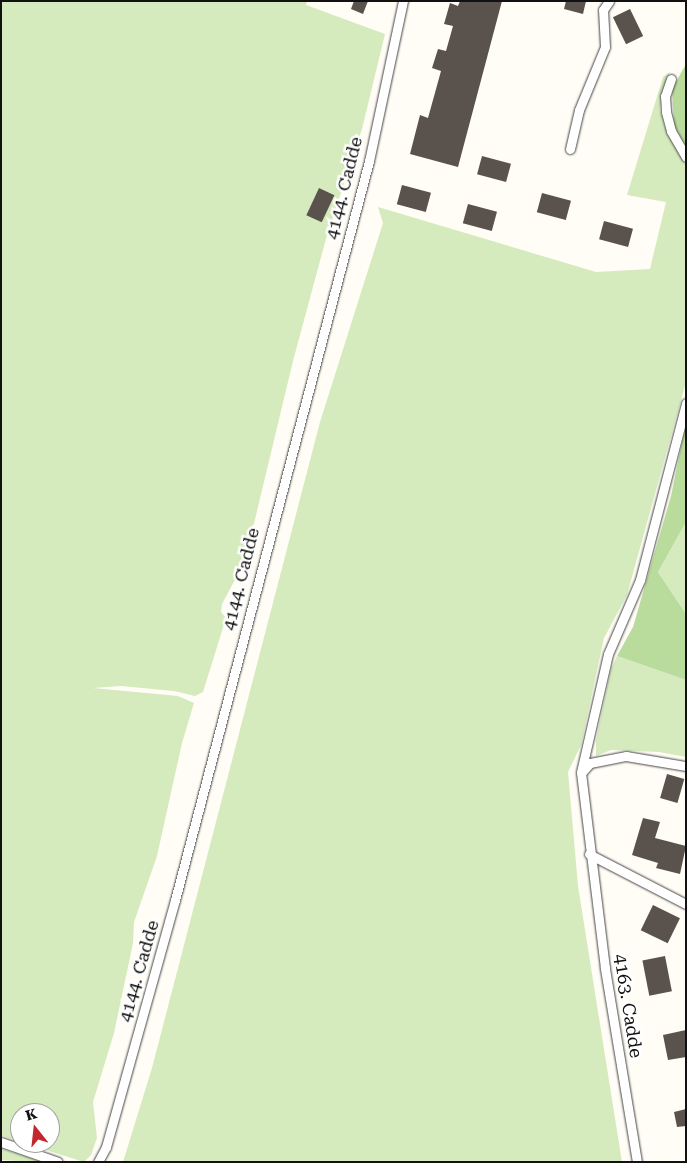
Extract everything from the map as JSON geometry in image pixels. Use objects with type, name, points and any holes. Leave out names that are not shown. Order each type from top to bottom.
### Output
[{"type":"street","name":"4144. Cadde","points":[[98,1162],[106,1147],[175,900],[369,161],[403,1]]},
{"type":"street","points":[[570,149],[579,110],[605,47],[603,10],[608,1]]},
{"type":"street","points":[[671,79],[665,96],[666,112],[671,131],[686,157]]},
{"type":"street","name":"4163. Cadde","points":[[637,1162],[589,854],[582,772],[608,654],[640,580],[686,403]]},
{"type":"street","points":[[582,772],[590,763],[626,756],[686,766]]},
{"type":"street","points":[[589,854],[686,904]]},
{"type":"street","points":[[1,1142],[58,1162]]},
{"type":"green space","points":[[1,1],[307,1],[306,5],[385,34],[362,129],[327,235],[293,361],[245,561],[222,604],[221,612],[226,618],[203,692],[195,696],[174,691],[121,686],[93,688],[178,696],[194,703],[182,743],[157,856],[134,922],[133,943],[114,1033],[93,1102],[97,1138],[91,1155],[84,1162],[56,1153],[60,1153],[60,1103],[10,1103],[10,1138],[1,1135]]},
{"type":"green space","points":[[686,64],[686,146],[674,125],[672,89]]},
{"type":"green space","points":[[670,72],[661,94],[660,109],[667,134],[686,165],[686,382],[627,595],[604,638],[581,745],[568,772],[578,886],[622,1162],[123,1162],[152,1068],[320,422],[383,223],[378,207],[596,272],[650,269],[666,202],[627,195],[663,77]]},
{"type":"green space","points":[[686,423],[686,522],[658,572],[686,614],[686,680],[617,656],[633,627],[671,496]]},
{"type":"green space","points":[[686,522],[686,614],[658,572]]},
{"type":"green space","points":[[617,656],[686,680],[686,757],[659,752],[611,750],[596,756],[596,740],[611,669]]},
{"type":"green space","points":[[1,1149],[41,1162],[1,1160]]},
{"type":"building","points":[[354,1],[368,1],[363,14],[351,9]]},
{"type":"building","points":[[460,1],[502,1],[458,167],[410,154],[420,115],[428,118],[441,71],[432,68],[438,49],[446,51],[453,26],[444,24],[450,3],[458,6]]},
{"type":"building","points":[[566,1],[586,1],[583,14],[564,9]]},
{"type":"building","points":[[630,9],[643,36],[626,44],[613,17]]},
{"type":"building","points":[[482,156],[511,164],[506,182],[477,174]]},
{"type":"building","points":[[402,185],[431,193],[426,212],[397,204]]},
{"type":"building","points":[[319,188],[334,195],[322,222],[306,215]]},
{"type":"building","points":[[542,193],[571,201],[566,220],[537,212]]},
{"type":"building","points":[[468,204],[497,212],[492,231],[463,223]]},
{"type":"building","points":[[604,221],[633,229],[628,247],[599,239]]},
{"type":"building","points":[[667,774],[684,779],[677,803],[660,798]]},
{"type":"building","points":[[643,818],[660,822],[655,838],[686,846],[680,874],[656,868],[658,863],[632,855]]},
{"type":"building","points":[[653,905],[680,918],[668,943],[641,930]]},
{"type":"building","points":[[665,956],[672,991],[649,996],[642,960]]},
{"type":"building","points":[[686,1030],[686,1057],[668,1060],[663,1035]]},
{"type":"building","points":[[686,1109],[686,1126],[677,1127],[674,1112]]}]
